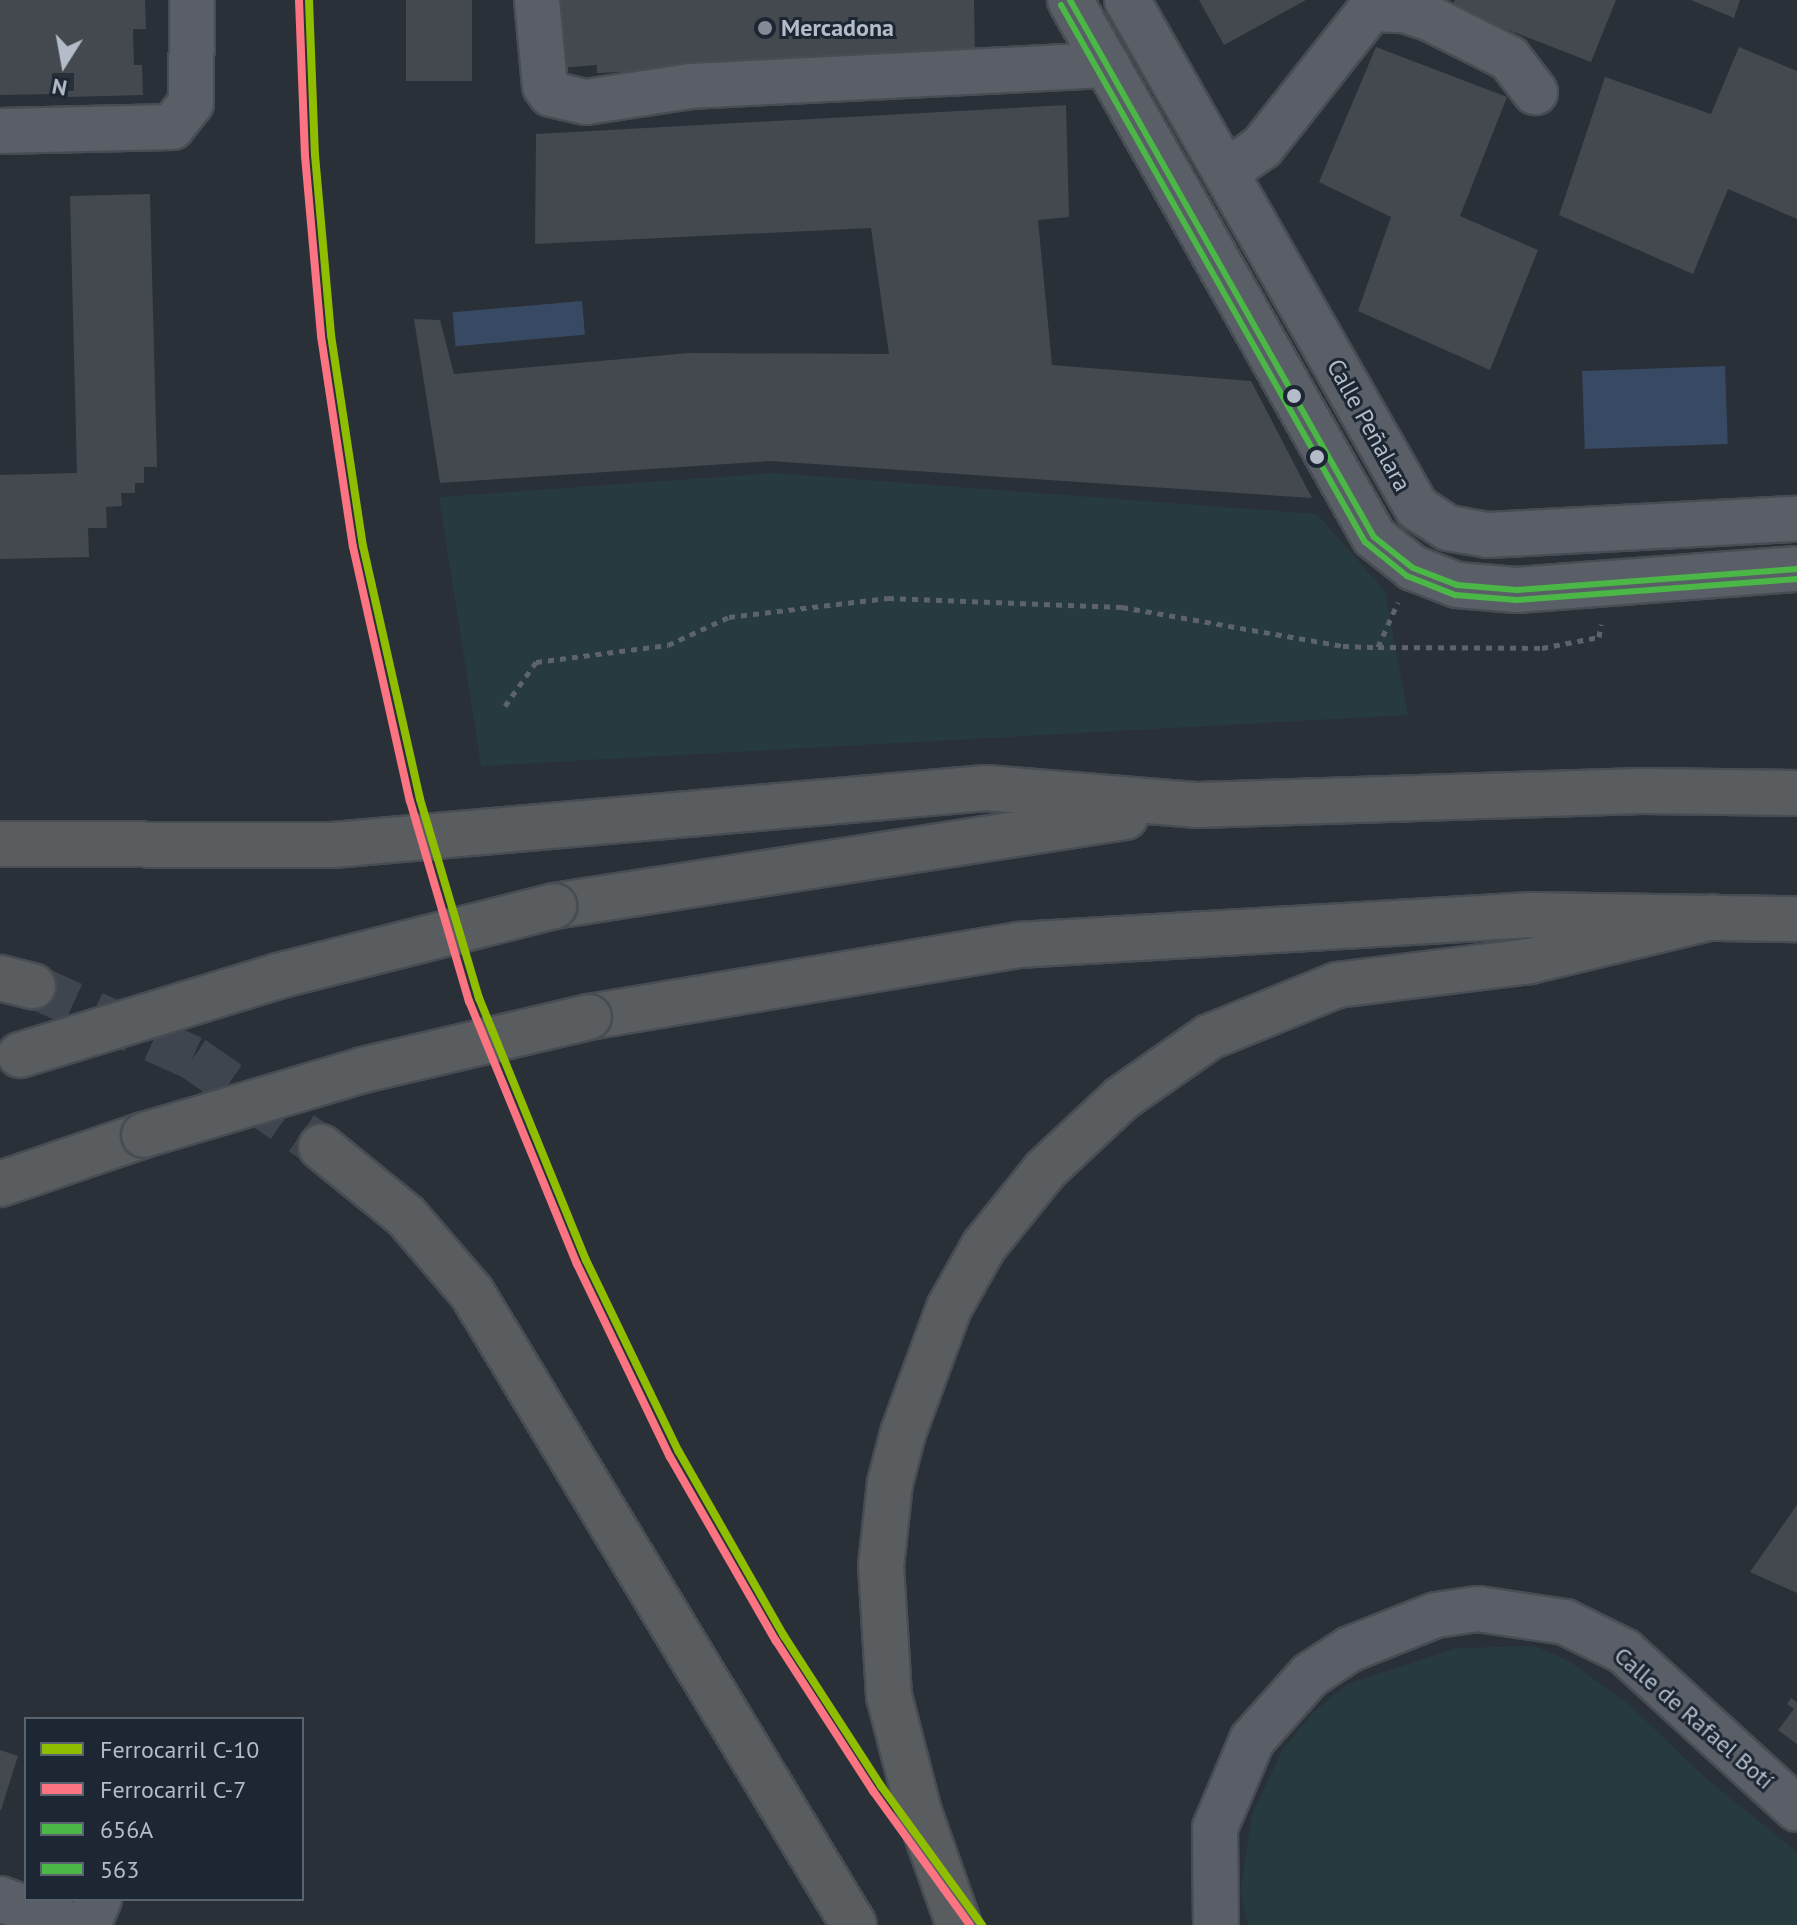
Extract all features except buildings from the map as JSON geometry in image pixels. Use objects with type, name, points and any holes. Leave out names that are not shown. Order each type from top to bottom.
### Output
[{"type":"highway","points":[[0,844],[333,845],[986,788],[1198,805],[1641,791],[1797,793]]},
{"type":"highway","points":[[10,1058],[278,976],[554,906],[1198,805]]},
{"type":"highway","points":[[0,1184],[144,1135],[363,1070],[589,1017],[1018,945],[1531,915],[1797,919]]},
{"type":"highway","points":[[959,1925],[919,1812],[889,1696],[881,1566],[890,1483],[903,1433],[949,1308],[984,1246],[1045,1170],[1162,1067],[1209,1037],[1337,985],[1530,961],[1713,917]]},
{"type":"highway","points":[[321,1147],[406,1216],[472,1293],[854,1925]]},
{"type":"street","points":[[0,131],[172,127],[191,103],[192,0]]},
{"type":"street","points":[[537,0],[545,86],[551,94],[586,102],[691,86],[1107,65]]},
{"type":"street","points":[[1070,0],[1374,537],[1413,568],[1457,585],[1517,590],[1797,569]]},
{"type":"street","name":"Calle Peñalara","points":[[1127,0],[1395,476],[1417,508],[1448,528],[1488,535],[1797,519]]},
{"type":"street","points":[[1226,172],[1262,147],[1371,9],[1404,10],[1431,19],[1509,58],[1535,92]]},
{"type":"street","name":"Calle de Rafael Botí","points":[[1216,1925],[1215,1828],[1252,1740],[1310,1675],[1350,1649],[1436,1615],[1478,1609],[1565,1622],[1624,1651],[1797,1809]]},
{"type":"street","points":[[0,1899],[72,1925]]},
{"type":"street","points":[[88,1925],[98,1901]]},
{"type":"path","points":[[1378,647],[1413,568]]},
{"type":"path","points":[[505,706],[536,662],[668,645],[729,617],[888,598],[1122,607],[1304,642],[1378,647],[1542,648],[1599,637],[1609,583]]},
{"type":"green space","points":[[774,473],[1317,514],[1385,591],[1408,715],[481,766],[439,497]]},
{"type":"green space","points":[[1535,1646],[1569,1661],[1631,1706],[1703,1776],[1797,1852],[1797,1925],[1248,1925],[1240,1893],[1252,1814],[1283,1749],[1313,1712],[1348,1684],[1457,1648]]},
{"type":"water","points":[[582,301],[585,335],[455,346],[452,312]]},
{"type":"water","points":[[1725,366],[1728,444],[1585,449],[1582,371]]},
{"type":"tunnel","points":[[33,986],[193,1058],[321,1147]]},
{"type":"rail line","name":"C-7","points":[[299,0],[305,156],[321,336],[353,547],[410,801],[469,1001],[577,1264],[670,1457],[776,1641],[873,1791],[970,1925]]},
{"type":"rail line","name":"C-10","points":[[309,0],[315,155],[331,335],[363,546],[420,799],[479,998],[586,1260],[679,1452],[784,1636],[881,1786],[982,1925]]},
{"type":"transit line","name":"656A","points":[[1070,0],[1374,537],[1413,568],[1457,585],[1517,590],[1797,569]]},
{"type":"transit line","name":"563","points":[[1061,5],[1365,542],[1407,576],[1455,595],[1517,600],[1797,579]]},
{"type":"place","name":"Mercadona","points":[[765,28]]}]
